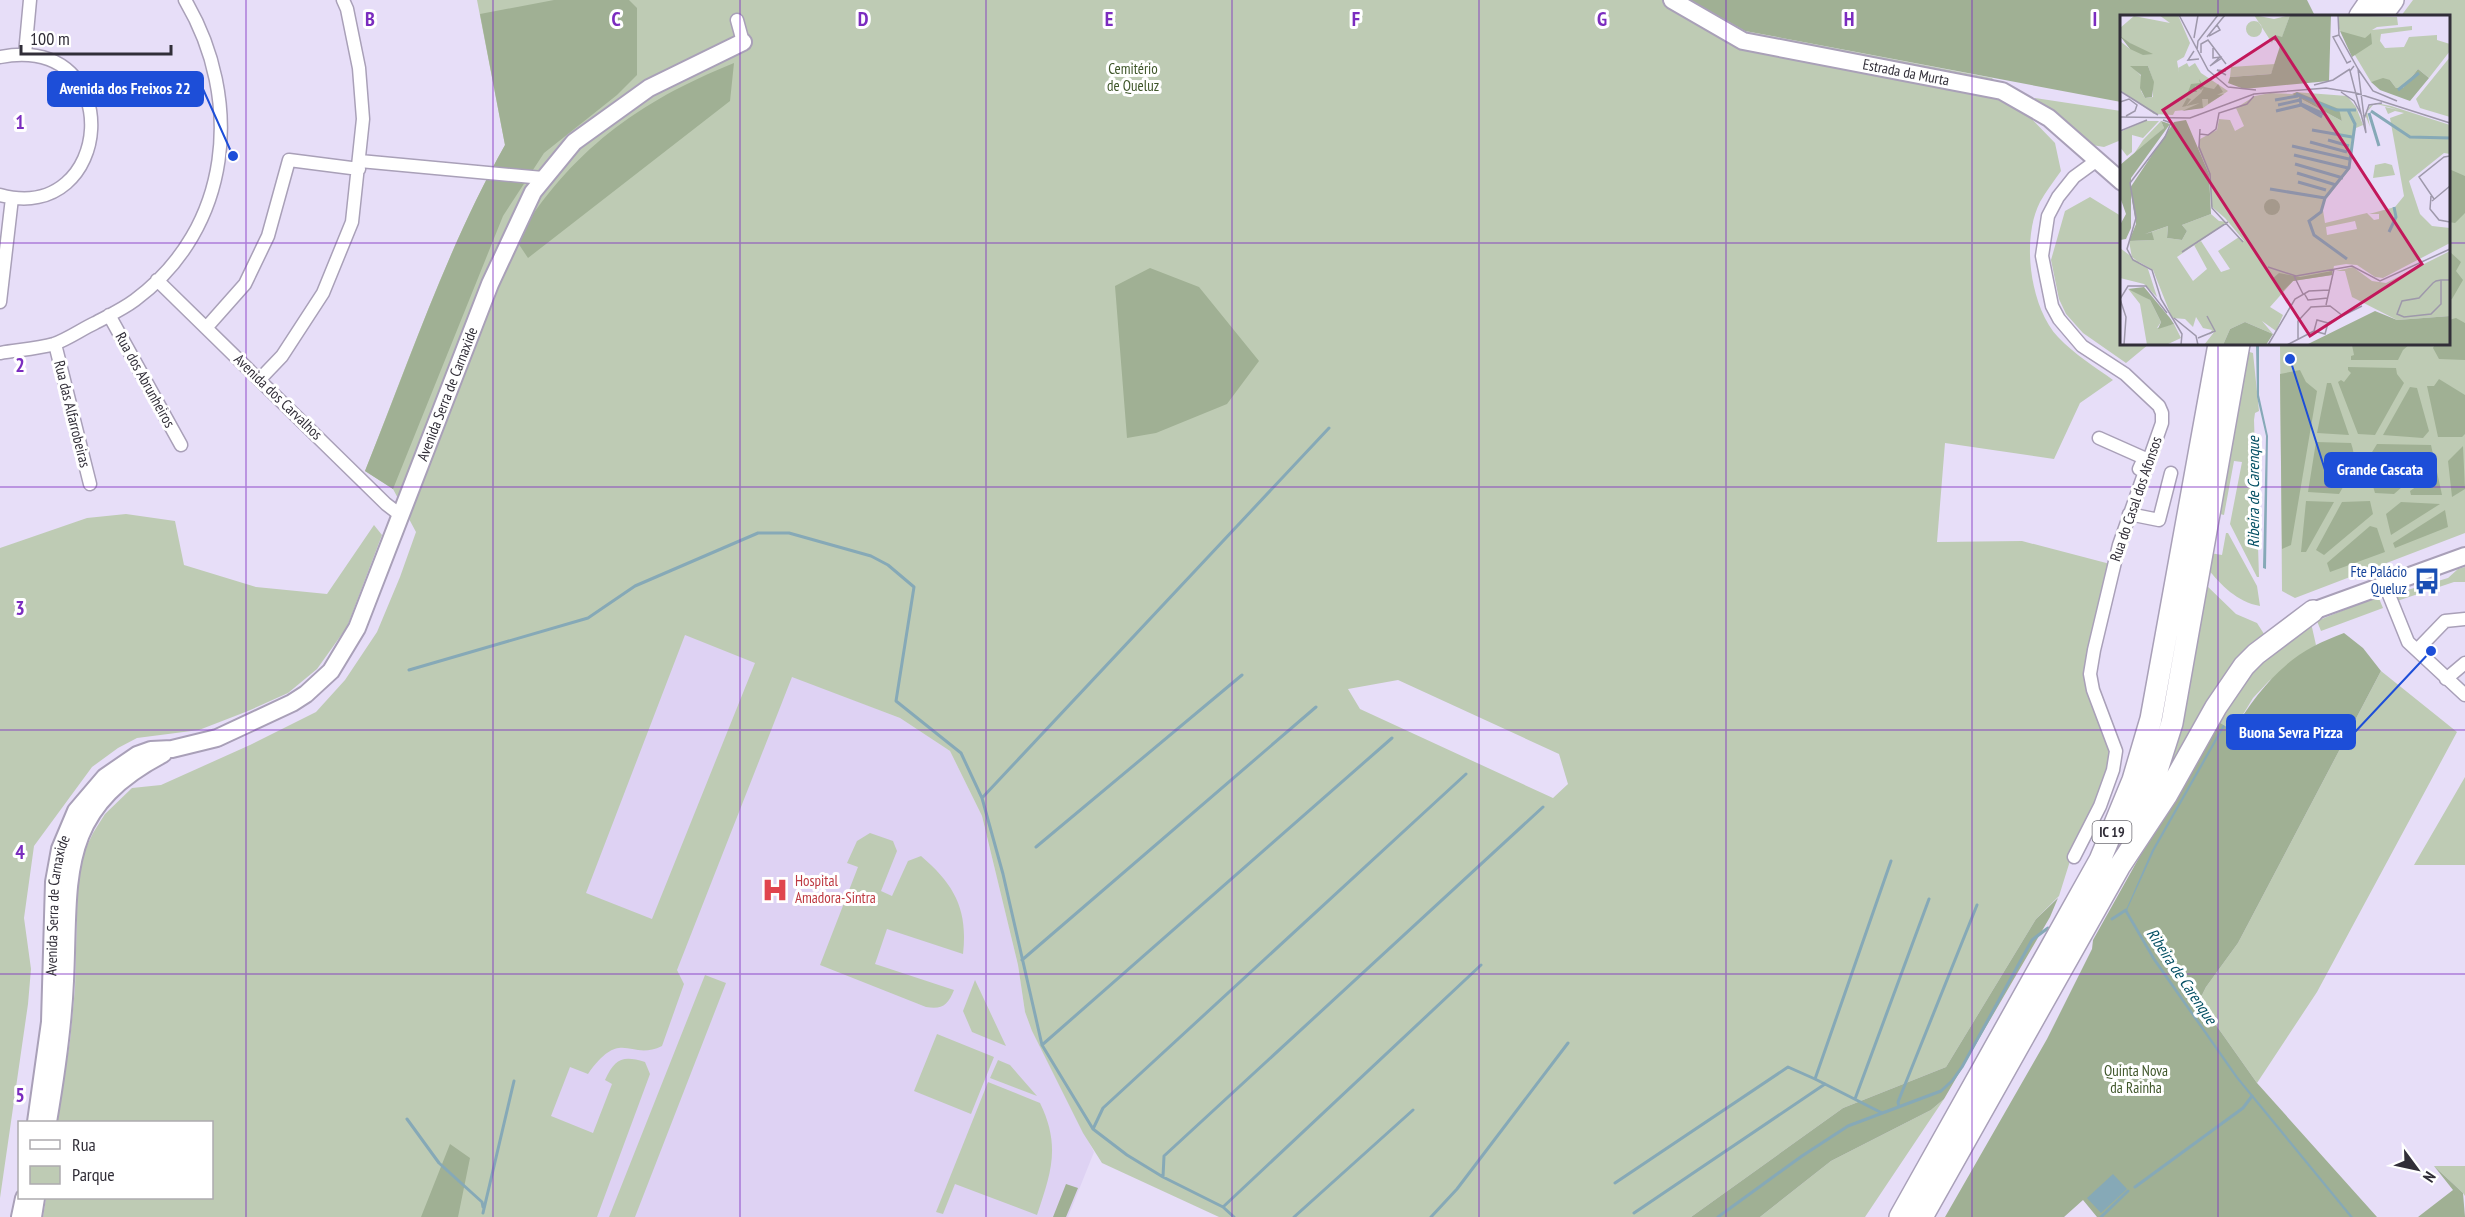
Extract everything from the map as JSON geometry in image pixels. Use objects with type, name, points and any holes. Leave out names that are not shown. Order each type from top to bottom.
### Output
[{"type":"highway","points":[[2361,15],[2371,0]]},
{"type":"highway","points":[[2382,15],[2393,0]]},
{"type":"highway","points":[[2205,425],[2208,345]]},
{"type":"highway","name":"IC 19","points":[[1913,1213],[2100,860],[2133,780],[2151,719],[2219,345]]},
{"type":"highway","name":"IC 19","points":[[1913,1213],[2119,867],[2152,786],[2172,723],[2239,345]]},
{"type":"highway","points":[[2119,867],[2166,796],[2216,707],[2244,666],[2283,632],[2313,611]]},
{"type":"street","points":[[24,54],[30,0]]},
{"type":"street","points":[[0,353],[55,344],[135,300],[179,255],[201,220],[211,196],[220,154],[221,105],[214,64],[199,24],[185,0]]},
{"type":"street","points":[[261,379],[282,356],[323,293],[352,222],[360,165],[363,119],[359,68],[347,9],[343,0]]},
{"type":"street","name":"Estrada da Murta","points":[[1672,0],[1743,41],[2002,91],[2049,118],[2120,181]]},
{"type":"street","points":[[737,20],[743,42]]},
{"type":"street","name":"Avenida Serra de Carnaxide","points":[[36,1121],[50,1022],[54,882],[60,849],[76,812],[91,792],[121,765],[137,755],[151,750],[172,749],[217,738],[292,703],[325,677],[346,649],[357,628],[399,514],[490,284],[533,192],[574,142],[649,88],[743,42]]},
{"type":"street","points":[[0,57],[24,54],[48,59],[68,71],[83,89],[91,111],[92,135],[86,157],[73,175],[55,189],[34,197],[6,196],[0,302]]},
{"type":"street","points":[[206,328],[245,284],[268,236],[289,160],[543,178]]},
{"type":"street","name":"Rua do Casal dos Afonsos","points":[[2074,857],[2100,806],[2113,770],[2116,751],[2093,690],[2090,674],[2106,595],[2129,514],[2162,423],[2162,413],[2153,399],[2125,374],[2082,346],[2052,306],[2042,256],[2048,216],[2058,197],[2074,177],[2096,161]]},
{"type":"street","name":"Avenida dos Carvalhos","points":[[157,280],[261,379],[386,504],[399,514]]},
{"type":"street","name":"Rua dos Abrunheiros","points":[[109,315],[181,445]]},
{"type":"street","name":"Rua das Alfarrobeiras","points":[[55,344],[90,484]]},
{"type":"street","points":[[2099,438],[2144,458],[2132,486]]},
{"type":"street","points":[[2129,514],[2159,520],[2171,473]]},
{"type":"street","points":[[2313,611],[2460,557]]},
{"type":"street","points":[[2385,585],[2408,642],[2465,694]]},
{"type":"street","points":[[2417,650],[2445,621],[2465,619]]},
{"type":"street","points":[[2446,679],[2465,663]]},
{"type":"street","name":"Avenida Serra de Carnaxide","points":[[48,1121],[63,1022],[67,895],[75,848],[90,816],[116,785],[129,774],[172,749]]},
{"type":"street","points":[[20,1217],[24,1199]]},
{"type":"street","points":[[33,1217],[36,1199]]},
{"type":"shaded area","name":"Hospital Amadora-Sintra","points":[[656,623],[900,718],[950,751],[982,816],[1018,965],[1025,1012],[1032,1031],[1094,1152],[1068,1217],[421,1217]]},
{"type":"green space","name":"Cemitério de Queluz","points":[[477,0],[1690,0],[1745,31],[1992,78],[2055,143],[2061,171],[2040,202],[2031,234],[2031,272],[2041,308],[2048,324],[2064,343],[2113,380],[2080,403],[2054,459],[1945,443],[1937,542],[2022,541],[2114,565],[2090,674],[2113,770],[2075,845],[2059,896],[2036,919],[1946,1067],[1843,1108],[1691,1217],[1219,1217],[1102,1163],[1083,1133],[1032,1031],[1025,1012],[1018,965],[982,816],[950,751],[900,718],[792,677],[677,970],[684,984],[662,1046],[651,1050],[618,1048],[609,1052],[588,1074],[570,1067],[551,1116],[593,1133],[612,1084],[605,1080],[612,1067],[625,1059],[645,1062],[650,1074],[597,1217],[43,1217],[46,1199],[213,1199],[213,1121],[57,1121],[70,1041],[75,988],[78,875],[84,852],[105,814],[132,788],[161,785],[316,712],[345,680],[377,632],[416,532],[393,489],[365,471],[447,264],[505,145]],"holes":[[[685,635],[755,663],[652,919],[586,893]],[[1398,680],[1559,754],[1568,784],[1553,798],[1360,709],[1348,689]]]},
{"type":"green space","points":[[554,0],[629,0],[637,8],[637,75],[617,95],[544,153],[503,216],[393,489],[365,471],[447,265],[484,184],[505,145],[480,14]]},
{"type":"green space","points":[[1690,0],[2307,0],[2314,15],[2120,15],[2120,102],[1745,31]]},
{"type":"green space","points":[[2413,0],[2465,0],[2465,533],[2295,598],[2282,591],[2280,345],[2450,345],[2450,15],[2402,15]]},
{"type":"green space","points":[[734,63],[730,101],[528,258],[516,240],[537,208],[584,155],[637,113],[699,78]]},
{"type":"green space","points":[[2035,98],[2120,111],[2120,140],[2104,147],[2092,145],[2034,100]]},
{"type":"green space","points":[[2450,169],[2465,176],[2465,213],[2455,223],[2450,222]]},
{"type":"green space","points":[[2090,197],[2120,215],[2120,345],[2148,345],[2126,363],[2083,333],[2066,314],[2059,299],[2051,260],[2065,211]]},
{"type":"green space","points":[[2450,252],[2461,262],[2456,271],[2463,280],[2450,300]]},
{"type":"green space","points":[[1150,268],[1199,287],[1259,361],[1227,404],[1156,433],[1127,438],[1115,286]]},
{"type":"green space","points":[[2456,318],[2465,323],[2465,360],[2439,359],[2433,348],[2434,345],[2450,345],[2450,320]]},
{"type":"green space","points":[[2352,345],[2409,345],[2403,350],[2398,360],[2351,360],[2351,356],[2354,355]]},
{"type":"green space","points":[[2246,351],[2253,353],[2259,411],[2255,413],[2254,420],[2259,577],[2230,524],[2242,462],[2234,461],[2224,515],[2216,513]]},
{"type":"green space","points":[[2348,367],[2396,368],[2397,374],[2404,383],[2375,435],[2358,434],[2338,382],[2341,380],[2344,382],[2351,373]]},
{"type":"green space","points":[[2300,370],[2306,382],[2317,391],[2291,545],[2282,549],[2280,374]]},
{"type":"green space","points":[[2439,379],[2465,395],[2465,434],[2462,437],[2438,437],[2427,386],[2434,386]]},
{"type":"green space","points":[[2327,383],[2331,383],[2349,435],[2317,433]]},
{"type":"green space","points":[[2410,387],[2417,388],[2429,431],[2423,438],[2383,435]]},
{"type":"green space","points":[[2316,442],[2351,443],[2354,464],[2339,494],[2308,492]]},
{"type":"green space","points":[[2377,444],[2431,445],[2434,459],[2394,494],[2375,493],[2366,462]]},
{"type":"green space","points":[[2463,446],[2465,489],[2452,497],[2448,461]]},
{"type":"green space","points":[[2437,472],[2442,495],[2411,495],[2410,491]]},
{"type":"green space","points":[[2306,501],[2334,502],[2306,552],[2301,552]]},
{"type":"green space","points":[[2370,501],[2373,514],[2324,555],[2316,550],[2342,502]]},
{"type":"green space","points":[[2401,502],[2440,504],[2391,535],[2386,514]]},
{"type":"green space","points":[[2445,510],[2448,527],[2395,548],[2393,543]]},
{"type":"green space","points":[[126,514],[175,521],[184,565],[256,587],[327,594],[374,525],[382,535],[347,627],[317,669],[288,693],[248,711],[199,730],[137,738],[118,748],[92,767],[34,846],[24,918],[31,969],[28,1004],[0,1198],[0,548],[87,518]]},
{"type":"green space","points":[[2370,526],[2377,528],[2385,552],[2330,572],[2327,563]]},
{"type":"green space","points":[[2226,533],[2257,586],[2260,606],[2237,597],[2207,568],[2210,553],[2222,555]]},
{"type":"green space","points":[[2465,567],[2465,582],[2454,582],[2397,601],[2394,594],[2448,578],[2458,569]]},
{"type":"green space","points":[[2205,584],[2236,614],[2257,623],[2266,637],[2164,786]]},
{"type":"green space","points":[[2378,596],[2383,608],[2321,631],[2317,621]]},
{"type":"green space","points":[[2311,623],[2316,645],[2269,681],[2253,698],[2233,731],[2216,720],[2255,666]]},
{"type":"green space","name":"Quinta Nova da Rainha","points":[[2344,633],[2363,648],[2381,671],[2238,943],[2206,987],[2199,1001],[2257,1083],[2377,1217],[2097,1217],[2083,1200],[2064,1217],[1945,1217],[2047,1039],[2092,949],[2093,940],[2216,720],[2233,731],[2258,694],[2278,672],[2314,646]]},
{"type":"green space","points":[[2381,671],[2457,732],[2317,992],[2257,1083],[2199,1001],[2206,987],[2238,943]]},
{"type":"green space","points":[[2465,777],[2465,865],[2414,865]]},
{"type":"green space","points":[[870,833],[893,841],[897,851],[881,891],[892,896],[908,861],[921,856],[943,877],[957,899],[963,924],[963,954],[887,929],[875,964],[954,990],[947,1003],[940,1007],[926,1007],[820,965],[858,867],[847,863],[857,841]]},
{"type":"green space","points":[[2058,898],[2050,917],[1944,1099],[1931,1110],[1831,1161],[1760,1217],[1691,1217],[1843,1108],[1946,1067],[2036,919]]},
{"type":"green space","points":[[705,975],[726,983],[635,1217],[609,1217]]},
{"type":"green space","points":[[975,980],[1006,1046],[972,1032],[963,1011]]},
{"type":"green space","points":[[937,1034],[994,1057],[971,1114],[914,1091]]},
{"type":"green space","points":[[998,1060],[1010,1065],[1037,1096],[990,1078]]},
{"type":"green space","points":[[988,1082],[1040,1103],[1046,1118],[1052,1146],[1052,1159],[1037,1215],[955,1184],[943,1214],[936,1212]]},
{"type":"green space","points":[[1944,1099],[1865,1217],[1760,1217],[1831,1161],[1931,1110]]},
{"type":"green space","points":[[450,1144],[470,1158],[458,1217],[421,1217]]},
{"type":"green space","points":[[2434,1166],[2465,1166],[2465,1196],[2463,1193]]},
{"type":"green space","points":[[2434,1166],[2463,1193],[2465,1217],[2418,1217],[2453,1190]]},
{"type":"green space","points":[[1066,1184],[1078,1188],[1066,1217],[1053,1217]]},
{"type":"water","points":[[2256,345],[2259,345],[2259,395],[2268,436],[2266,569],[2263,568],[2266,436],[2257,397]]},
{"type":"water","points":[[2223,725],[2225,726],[2154,851],[2127,910],[2155,958],[2238,1077],[2353,1217],[2350,1217],[2236,1078],[2153,960],[2125,912],[2152,850]]},
{"type":"water","points":[[2113,1174],[2127,1189],[2101,1213],[2087,1198]]},
{"type":"waterway","points":[[982,798],[1329,428]]},
{"type":"waterway","points":[[409,670],[588,618],[635,586],[758,533],[789,533],[871,556],[888,565],[914,587],[896,701],[961,753],[982,798],[1003,874],[1042,1045],[1093,1129],[1127,1155],[1163,1177],[1223,1207],[1234,1217]]},
{"type":"waterway","points":[[1036,847],[1242,675]]},
{"type":"waterway","points":[[1022,960],[1316,707]]},
{"type":"waterway","points":[[1042,1045],[1392,738]]},
{"type":"waterway","points":[[1093,1129],[1103,1108],[1466,774]]},
{"type":"waterway","points":[[1163,1177],[1164,1156],[1543,807]]},
{"type":"waterway","points":[[1882,1113],[1815,1079],[1891,861]]},
{"type":"waterway","points":[[1855,1099],[1929,899]]},
{"type":"waterway","points":[[1899,1107],[1898,1102],[1977,905]]},
{"type":"waterway","points":[[2112,919],[2126,910]]},
{"type":"waterway","points":[[1718,1217],[1802,1156],[1848,1126],[1941,1091],[1962,1067],[2032,940],[2048,928]]},
{"type":"waterway","points":[[1223,1207],[1481,965]]},
{"type":"waterway","points":[[1431,1217],[1457,1189],[1568,1043]]},
{"type":"waterway","points":[[1615,1183],[1788,1067],[1815,1079]]},
{"type":"waterway","points":[[483,1213],[514,1081]]},
{"type":"waterway","points":[[1634,1213],[1825,1084]]},
{"type":"waterway","points":[[2135,1187],[2243,1108],[2252,1096]]},
{"type":"waterway","points":[[1294,1217],[1413,1110]]},
{"type":"waterway","points":[[407,1119],[439,1163],[482,1202],[483,1207]]},
{"type":"waterway","points":[[2101,1217],[2128,1191]]},
{"type":"place","name":"Avenida dos Freixos 22","points":[[233,156]]},
{"type":"place","name":"Grande Cascata","points":[[2290,359]]},
{"type":"place","name":"Fte Palácio Queluz","points":[[2427,581]]},
{"type":"place","name":"Buona Sevra Pizza","points":[[2431,651]]},
{"type":"place","name":"Hospital Amadora-Sintra","points":[[775,890]]},
{"type":"water label","name":"Ribeira de Carenque","points":[[2253,492]]},
{"type":"water label","name":"Ribeira de Carenque","points":[[2182,976]]}]
